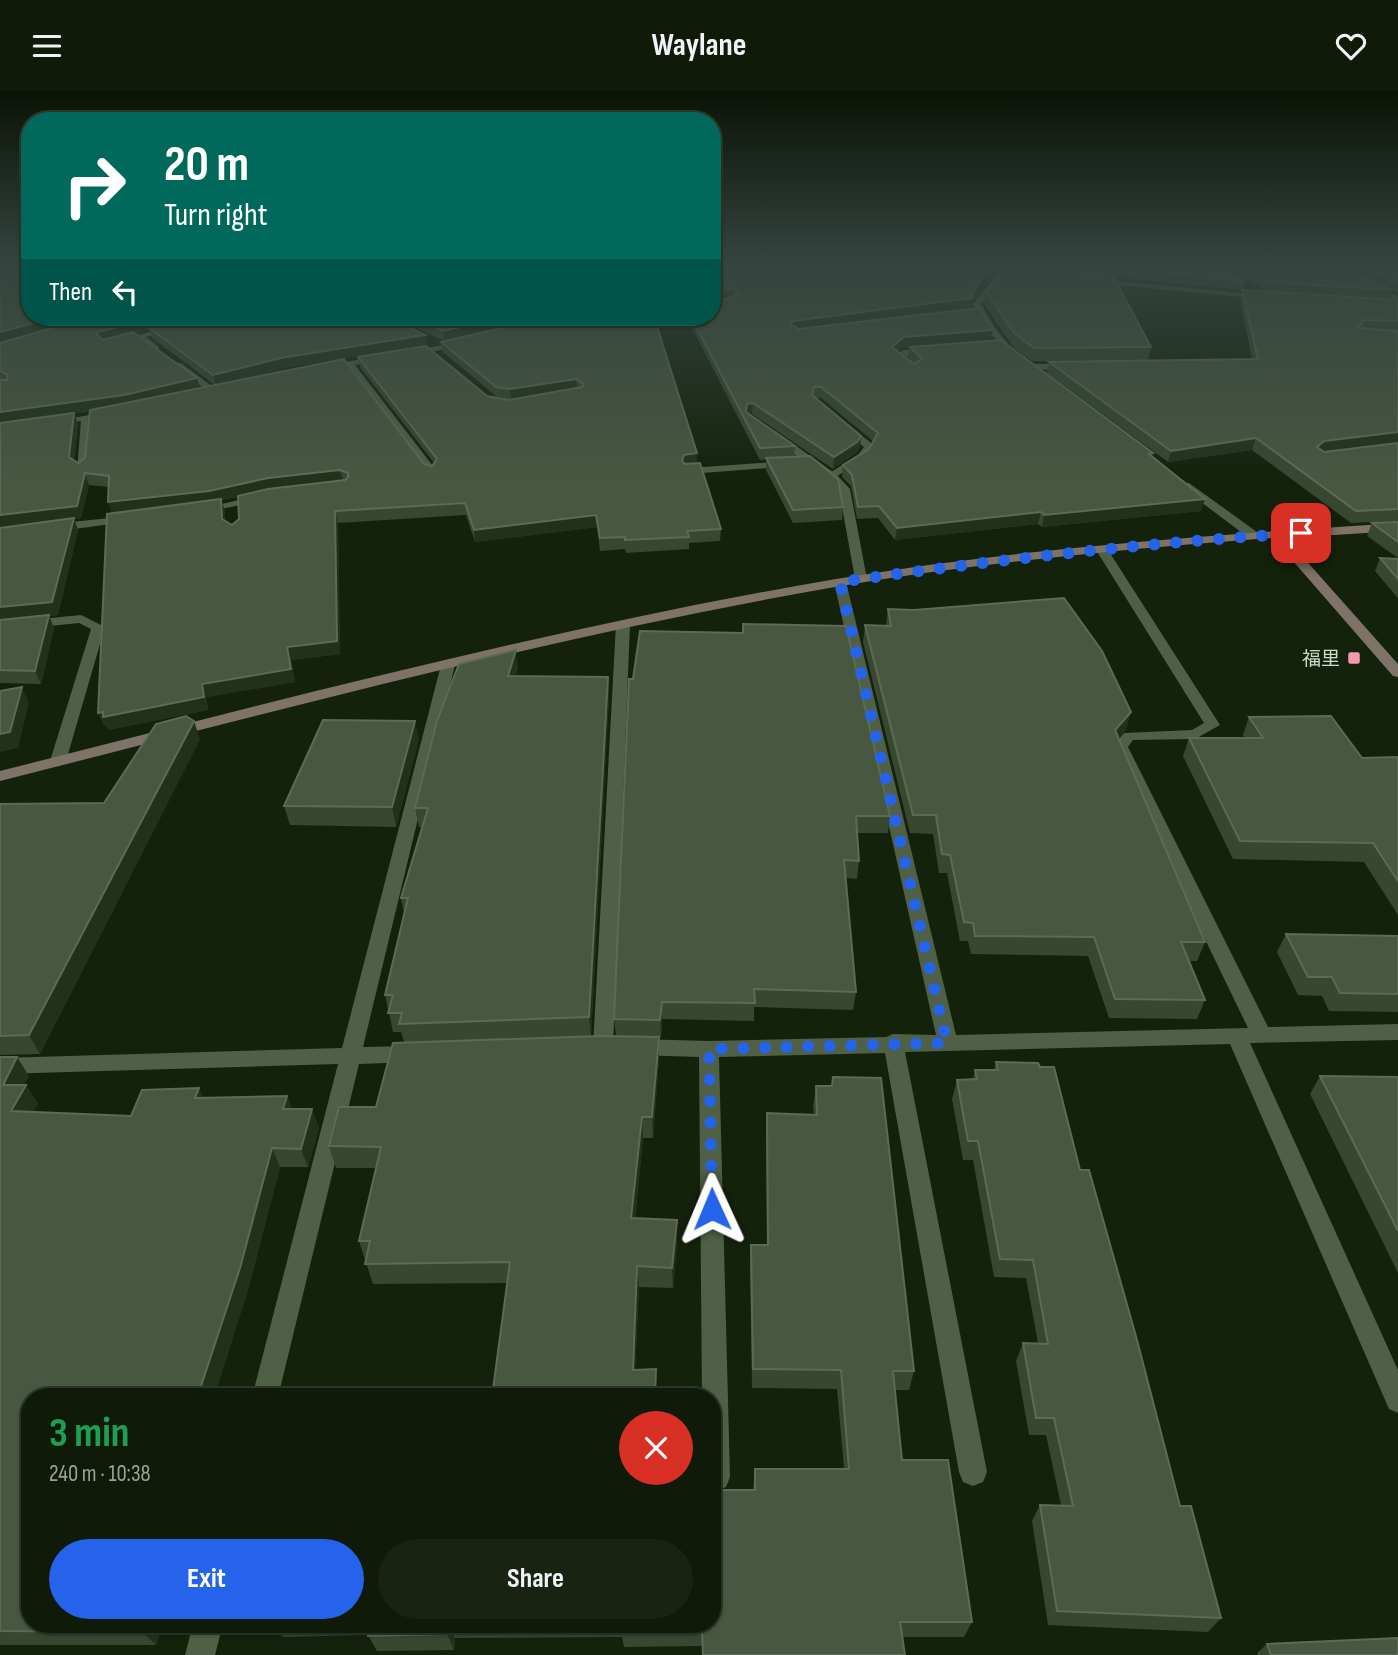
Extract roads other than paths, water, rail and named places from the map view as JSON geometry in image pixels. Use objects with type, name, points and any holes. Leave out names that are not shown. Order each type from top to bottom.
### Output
[{"type":"street","points":[[128,339],[149,334]]},
{"type":"street","points":[[995,334],[1002,344],[1045,380]]},
{"type":"street","points":[[138,337],[160,352]]},
{"type":"street","points":[[403,354],[431,345],[443,347],[481,339]]},
{"type":"street","points":[[990,345],[1002,344]]},
{"type":"street","points":[[431,345],[441,359]]},
{"type":"street","points":[[913,369],[898,357],[903,353],[940,350]]},
{"type":"street","points":[[310,370],[390,356]]},
{"type":"street","points":[[170,359],[212,390]]},
{"type":"street","points":[[349,363],[432,472]]},
{"type":"street","points":[[1029,367],[1083,366]]},
{"type":"street","points":[[200,393],[224,387]]},
{"type":"street","points":[[47,423],[118,413]]},
{"type":"street","points":[[81,470],[86,419]]},
{"type":"street","points":[[832,476],[862,457],[870,446],[838,420]]},
{"type":"street","points":[[761,426],[832,476],[844,489],[861,579]]},
{"type":"street","points":[[689,471],[811,462]]},
{"type":"street","points":[[1175,478],[1253,535]]},
{"type":"street","points":[[186,512],[271,495]]},
{"type":"street","points":[[233,504],[234,517]]},
{"type":"street","points":[[40,529],[146,516]]},
{"type":"street","points":[[0,776],[623,624],[840,582],[927,569],[1253,535],[1398,527]]},
{"type":"street","points":[[1276,534],[1398,673]]},
{"type":"street","points":[[1102,550],[1212,725],[1195,733],[1129,736],[1120,747],[1261,1034]]},
{"type":"street","points":[[840,582],[947,1043]]},
{"type":"street","points":[[0,627],[81,619],[98,627],[58,761]]},
{"type":"street","points":[[603,1047],[623,624]]},
{"type":"street","points":[[267,1388],[448,665]]},
{"type":"street","points":[[576,1048],[709,1049],[893,1042],[1398,1032]]},
{"type":"street","points":[[1236,1035],[1398,1400]]},
{"type":"street","points":[[893,1042],[973,1472]]},
{"type":"street","points":[[709,1049],[715,1388]]},
{"type":"street","points":[[0,1066],[430,1053]]},
{"type":"street","points":[[200,1655],[206,1633]]},
{"type":"place","name":"福里","points":[[1354,658]]}]
